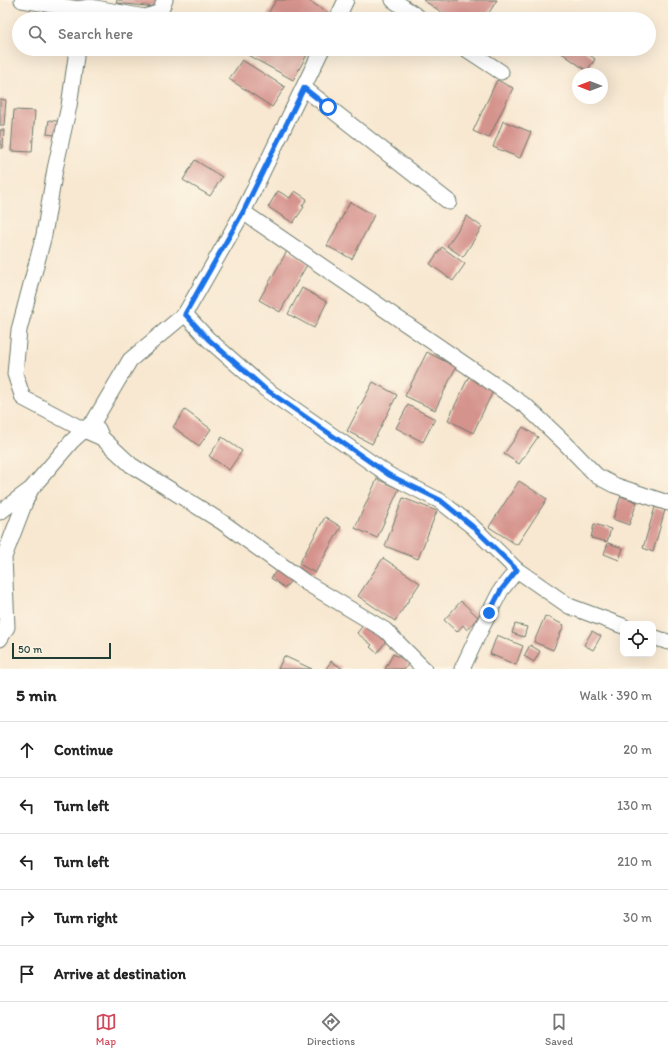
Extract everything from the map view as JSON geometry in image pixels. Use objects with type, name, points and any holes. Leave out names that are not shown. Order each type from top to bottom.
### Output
[{"type":"street","points":[[22,0],[68,12]]},
{"type":"street","points":[[160,12],[165,0]]},
{"type":"street","points":[[340,12],[346,0]]},
{"type":"street","points":[[393,0],[411,12]]},
{"type":"street","points":[[80,12],[90,7],[118,12]]},
{"type":"street","points":[[76,56],[69,106],[55,169],[44,235],[18,330],[15,374],[23,398],[89,426],[131,465],[222,522],[305,582],[385,630],[424,669]]},
{"type":"street","points":[[0,512],[31,489],[72,440],[89,426],[130,360],[185,314],[243,212],[319,56]]},
{"type":"street","points":[[477,56],[501,72]]},
{"type":"street","points":[[304,88],[450,202]]},
{"type":"street","points":[[243,212],[527,407],[565,443],[596,476],[614,485],[668,503]]},
{"type":"street","points":[[185,314],[208,339],[264,388],[389,475],[440,500],[472,526],[517,570],[569,606],[620,625]]},
{"type":"street","points":[[0,639],[7,627],[4,558],[31,489]]},
{"type":"street","points":[[462,669],[501,590],[517,570]]},
{"type":"street","points":[[656,638],[668,642]]},
{"type":"building","points":[[117,0],[157,0],[156,7],[116,3]]},
{"type":"building","points":[[276,0],[308,0],[326,12],[269,12]]},
{"type":"building","points":[[423,0],[497,0],[489,12],[441,12]]},
{"type":"building","points":[[250,56],[306,56],[293,80]]},
{"type":"building","points":[[566,56],[591,56],[595,59],[589,68],[583,68]]},
{"type":"building","points":[[242,60],[285,87],[272,107],[229,79]]},
{"type":"building","points":[[497,80],[513,88],[489,138],[473,131]]},
{"type":"building","points":[[0,99],[6,100],[4,125],[0,125]]},
{"type":"building","points":[[14,110],[35,111],[32,152],[11,151]]},
{"type":"building","points":[[49,120],[63,122],[61,136],[47,134]]},
{"type":"building","points":[[503,121],[531,132],[520,158],[493,147]]},
{"type":"building","points":[[0,130],[4,130],[3,148],[0,148]]},
{"type":"building","points":[[195,160],[222,177],[210,196],[183,180]]},
{"type":"building","points":[[278,191],[290,198],[295,191],[307,199],[302,206],[304,207],[293,223],[268,207]]},
{"type":"building","points":[[350,202],[374,215],[352,259],[327,246]]},
{"type":"building","points":[[467,216],[482,227],[463,257],[447,246]]},
{"type":"building","points":[[442,247],[465,264],[453,281],[430,264]]},
{"type":"building","points":[[287,251],[308,263],[280,312],[259,300]]},
{"type":"building","points":[[302,288],[327,302],[314,328],[288,314]]},
{"type":"building","points":[[427,352],[456,367],[435,410],[405,396]]},
{"type":"building","points":[[469,376],[494,389],[473,433],[448,420]]},
{"type":"building","points":[[373,382],[397,395],[372,444],[347,431]]},
{"type":"building","points":[[408,405],[435,419],[423,442],[396,428]]},
{"type":"building","points":[[185,410],[211,429],[199,446],[173,427]]},
{"type":"building","points":[[523,427],[538,437],[519,464],[504,454]]},
{"type":"building","points":[[222,437],[242,451],[229,470],[209,456]]},
{"type":"building","points":[[377,479],[399,489],[377,538],[355,528]]},
{"type":"building","points":[[519,481],[547,499],[517,545],[489,527]]},
{"type":"building","points":[[621,496],[637,502],[629,525],[613,519]]},
{"type":"building","points":[[403,498],[437,511],[418,559],[385,546]]},
{"type":"building","points":[[655,507],[665,510],[653,552],[643,548]]},
{"type":"building","points":[[325,517],[341,527],[315,573],[299,564]]},
{"type":"building","points":[[594,524],[611,529],[607,542],[591,538]]},
{"type":"building","points":[[608,543],[623,548],[619,560],[604,554]]},
{"type":"building","points":[[383,558],[420,583],[395,621],[358,596]]},
{"type":"building","points":[[279,567],[293,578],[285,588],[271,578]]},
{"type":"building","points":[[461,601],[478,617],[467,630],[463,625],[457,632],[444,620]]},
{"type":"building","points":[[545,616],[564,625],[553,650],[534,642]]},
{"type":"building","points":[[365,623],[387,640],[377,653],[370,647],[372,645],[357,633]]},
{"type":"building","points":[[515,624],[527,627],[524,637],[512,633]]},
{"type":"building","points":[[592,631],[601,636],[593,650],[584,645]]},
{"type":"building","points":[[497,635],[523,646],[516,665],[490,654]]},
{"type":"building","points":[[530,645],[540,651],[534,662],[524,656]]},
{"type":"building","points":[[393,654],[409,662],[405,669],[385,669]]},
{"type":"building","points":[[284,656],[312,669],[278,669]]},
{"type":"building","points":[[331,661],[343,669],[326,669]]},
{"type":"route","points":[[328,107],[304,88],[243,212],[185,314],[208,339],[264,388],[389,475],[440,500],[472,526],[517,570],[501,590],[489,613]]}]
